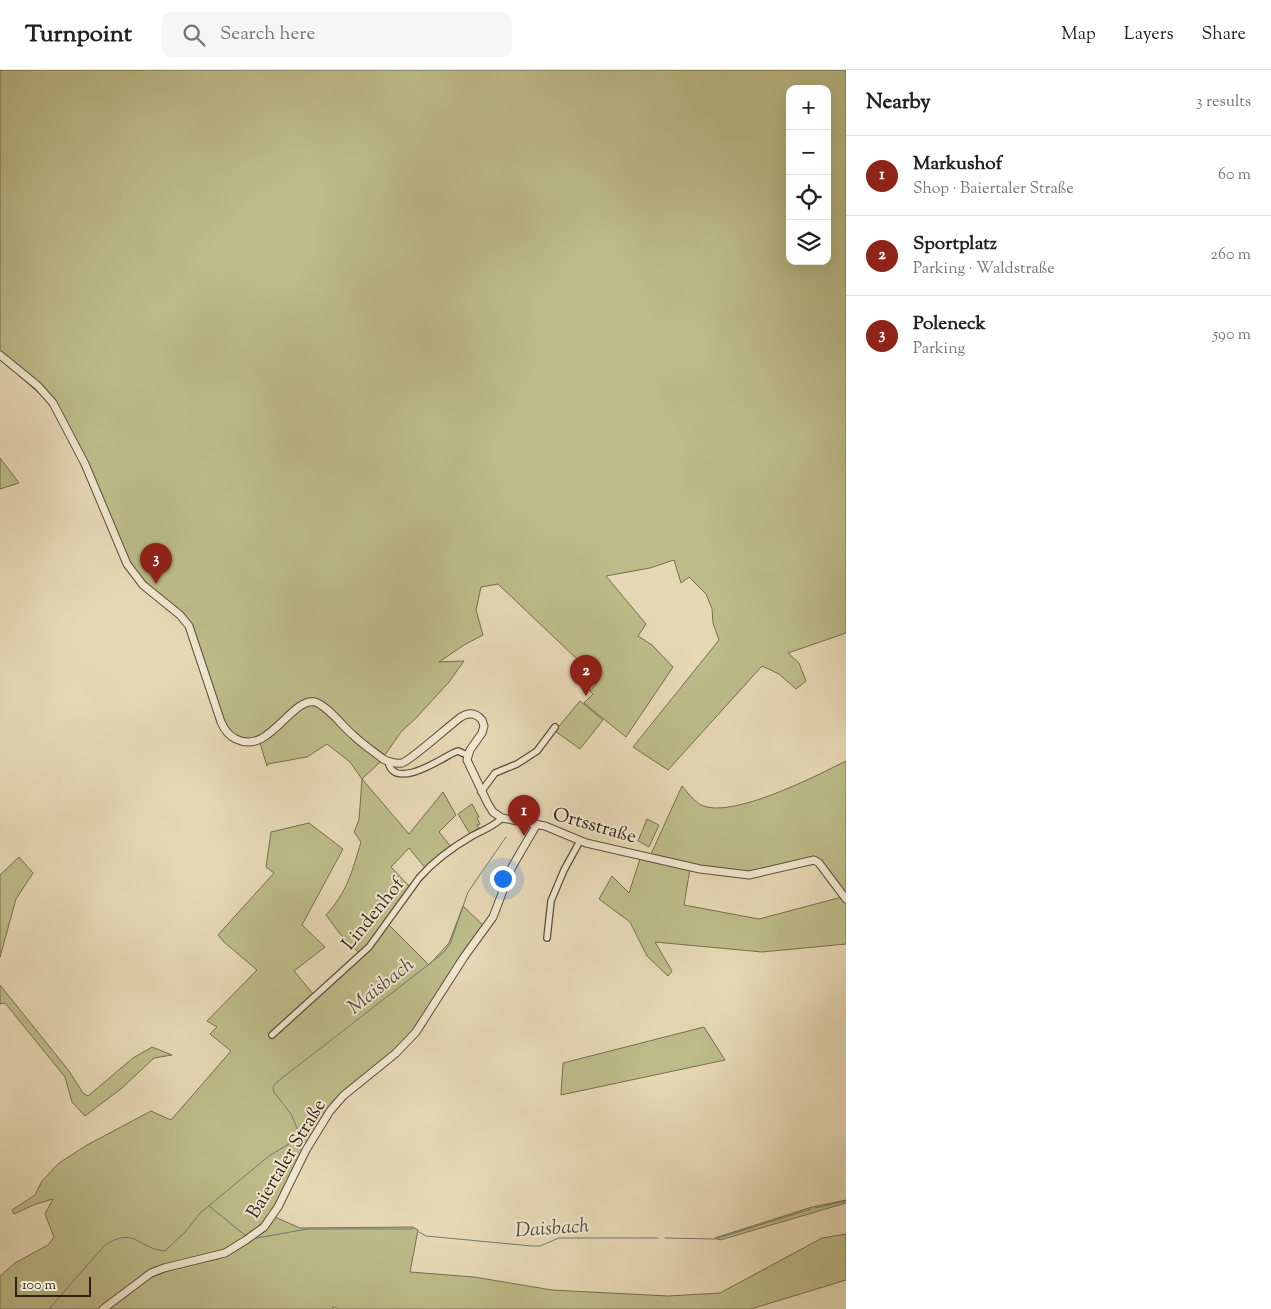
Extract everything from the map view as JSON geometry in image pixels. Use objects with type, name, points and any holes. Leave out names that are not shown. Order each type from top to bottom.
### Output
[{"type":"street","points":[[0,355],[38,386],[53,403],[85,464],[127,564],[144,586],[180,615],[189,626],[224,728],[231,736],[238,740],[252,742],[261,739],[298,708],[307,703],[315,702],[328,711],[354,736],[386,760],[399,763],[406,762],[461,717],[472,714],[482,720],[484,728],[468,755],[468,763],[481,792],[493,812],[502,818]]},
{"type":"street","points":[[481,792],[494,773],[517,764],[535,752],[554,727]]},
{"type":"street","points":[[386,760],[389,767],[393,770],[402,773],[412,773],[422,770],[458,751],[468,755]]},
{"type":"street","name":"Ortsstraße","points":[[502,818],[537,824],[580,841],[700,869],[749,875],[814,860],[819,863],[846,898]]},
{"type":"street","name":"Lindenhof","points":[[272,1035],[366,949],[429,868],[457,846],[472,836],[491,828],[502,818]]},
{"type":"street","name":"Baiertaler Straße","points":[[104,1309],[151,1273],[164,1268],[223,1254],[246,1240],[269,1222],[306,1150],[330,1111],[342,1096],[396,1053],[416,1032],[492,917],[512,867],[537,824]]},
{"type":"street","points":[[547,938],[551,901],[564,870],[580,841]]},
{"type":"green space","points":[[0,70],[846,70],[846,633],[788,653],[799,663],[806,681],[796,689],[779,674],[762,666],[668,770],[633,747],[719,640],[713,623],[712,609],[706,594],[689,577],[681,583],[674,560],[650,568],[606,576],[646,624],[638,636],[652,645],[673,667],[626,737],[584,703],[593,694],[590,691],[599,680],[498,584],[481,587],[476,610],[483,635],[439,662],[464,661],[449,682],[401,732],[380,762],[362,779],[350,762],[327,744],[307,757],[268,764],[267,766],[260,743],[238,744],[222,729],[189,631],[168,607],[142,588],[125,568],[76,451],[49,402],[0,359]]},
{"type":"green space","points":[[0,458],[19,483],[0,489]]},
{"type":"green space","points":[[580,701],[603,720],[580,749],[555,731]]},
{"type":"green space","points":[[846,761],[846,897],[815,858],[746,873],[699,866],[651,854],[682,786],[701,805],[715,808],[732,806],[774,794]]},
{"type":"green space","points":[[362,779],[409,834],[443,792],[456,815],[439,832],[452,848],[426,869],[409,848],[391,867],[410,887],[386,922],[429,965],[449,943],[463,906],[485,927],[413,1033],[338,1099],[266,1222],[225,1252],[152,1270],[101,1309],[0,1309],[0,1276],[15,1263],[48,1245],[54,1237],[45,1214],[53,1199],[14,1214],[12,1210],[35,1195],[42,1181],[59,1163],[87,1145],[151,1111],[171,1120],[231,1051],[210,1034],[217,1027],[207,1021],[257,970],[218,935],[274,873],[266,867],[271,832],[309,823],[343,849],[302,925],[325,947],[294,971],[314,995],[359,953],[340,934],[326,915],[344,890],[352,872],[361,842],[354,832],[359,820]]},
{"type":"green space","points":[[472,804],[479,817],[477,818],[480,824],[477,825],[479,828],[470,834],[458,814]]},
{"type":"green space","points":[[647,819],[659,825],[649,847],[638,841]]},
{"type":"green space","points":[[19,857],[33,873],[16,899],[0,957],[0,875]]},
{"type":"green space","points":[[640,859],[690,869],[684,905],[759,919],[842,897],[846,903],[846,944],[762,952],[655,942],[672,971],[668,976],[647,956],[630,922],[599,899],[612,876],[629,893]]},
{"type":"green space","points":[[0,985],[69,1071],[83,1093],[88,1096],[133,1058],[152,1047],[172,1055],[154,1058],[122,1088],[85,1116],[72,1102],[65,1077],[5,1003],[0,1004]]},
{"type":"green space","points":[[704,1027],[725,1060],[561,1095],[563,1063]]},
{"type":"green space","points":[[846,1200],[846,1203],[720,1240],[715,1238],[812,1207]]},
{"type":"green space","points":[[275,1217],[300,1228],[413,1227],[418,1230],[410,1272],[474,1277],[552,1290],[668,1296],[720,1293],[822,1238],[846,1234],[846,1280],[751,1309],[339,1309],[333,1307],[333,1309],[109,1309],[150,1278],[178,1267],[218,1259],[243,1246]]},
{"type":"waterway","name":"Maisbach","points":[[300,1135],[291,1114],[274,1092],[273,1087],[442,954],[450,944],[468,892],[506,837]]},
{"type":"waterway","name":"Maisbach","points":[[49,1309],[104,1246],[114,1240],[130,1238],[165,1251],[186,1231],[200,1213],[269,1156],[297,1139]]},
{"type":"waterway","name":"Daisbach","points":[[815,1208],[846,1201]]},
{"type":"waterway","name":"Daisbach","points":[[209,1206],[246,1236]]},
{"type":"waterway","name":"Daisbach","points":[[665,1238],[715,1239],[811,1209]]},
{"type":"waterway","name":"Daisbach","points":[[252,1239],[307,1229],[413,1229]]},
{"type":"waterway","name":"Daisbach","points":[[419,1232],[426,1236],[532,1246],[540,1246],[559,1238],[658,1238]]},
{"type":"place","name":"Poleneck","points":[[156,584]]},
{"type":"place","name":"Sportplatz","points":[[586,696]]},
{"type":"place","name":"Markushof","points":[[524,836]]}]
